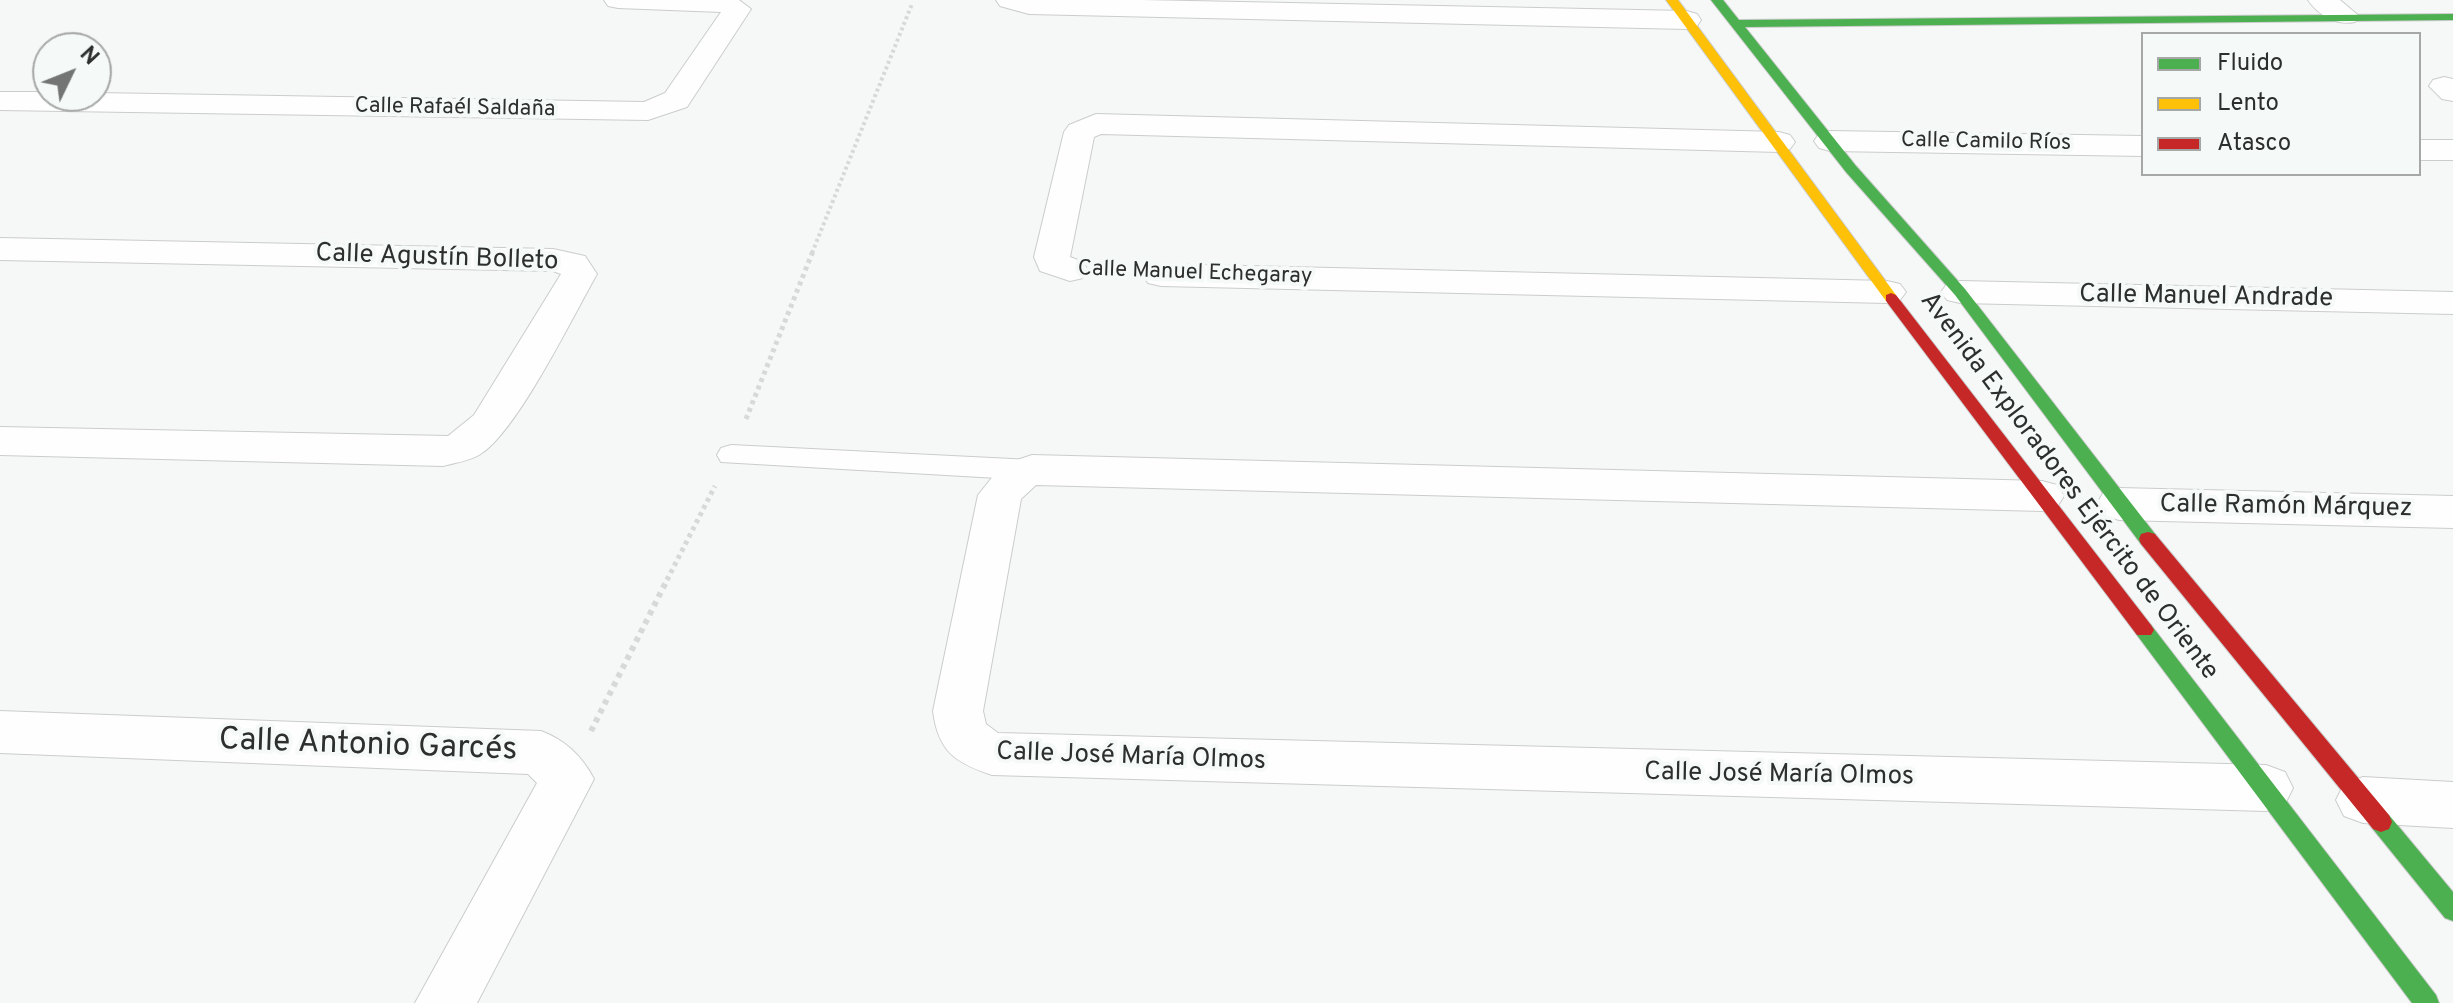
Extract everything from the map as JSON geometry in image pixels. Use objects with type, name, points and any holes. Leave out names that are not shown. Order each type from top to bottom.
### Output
[{"type":"street","name":"Calle Rafaél Saldaña","points":[[0,101],[648,111],[676,100],[737,9],[720,2],[618,0]]},
{"type":"street","points":[[1010,0],[1029,6],[1679,10]]},
{"type":"street","name":"Avenida Exploradores Ejército de Oriente","points":[[1717,0],[1830,141],[1960,292],[2119,504],[2453,910]]},
{"type":"street","points":[[1736,24],[2333,8],[2453,17]]},
{"type":"street","name":"Avenida Exploradores Ejército de Oriente","points":[[1679,10],[1887,292],[2427,1003]]},
{"type":"street","name":"Calle Manuel Echegaray","points":[[1070,270],[1053,263],[1053,250],[1078,137],[1087,127],[1096,124],[1779,142]]},
{"type":"street","name":"Calle Camilo Ríos","points":[[1830,141],[2141,146]]},
{"type":"street","points":[[2421,150],[2453,150]]},
{"type":"street","name":"Calle Agustín Bolleto","points":[[0,249],[553,260],[576,266],[579,274],[489,425],[463,446],[443,452],[0,441]]},
{"type":"street","name":"Calle Manuel Echegaray","points":[[1161,275],[1887,292]]},
{"type":"street","name":"Calle Manuel Andrade","points":[[1960,292],[2453,303]]},
{"type":"street","points":[[1032,470],[2042,496]]},
{"type":"street","name":"Calle José María Olmos","points":[[1032,470],[1017,476],[1000,495],[958,711],[960,727],[968,743],[983,752],[1002,756],[2266,788]]},
{"type":"street","name":"Calle Ramón Márquez","points":[[2119,504],[2453,512]]},
{"type":"street","name":"Calle Antonio Garcés","points":[[0,732],[541,753],[567,779]]},
{"type":"street","points":[[445,1003],[567,779]]},
{"type":"street","points":[[2363,800],[2453,805]]},
{"type":"lane","points":[[731,455],[1032,470]]},
{"type":"path","points":[[567,779],[731,455],[912,4]]},
{"type":"traffic: fast","points":[[1717,0],[1851,169],[1960,292],[2148,539]]},
{"type":"traffic: fast","points":[[1736,24],[2453,17]]},
{"type":"traffic: fast","points":[[2144,630],[2427,1003]]},
{"type":"traffic: fast","points":[[2381,822],[2453,910]]},
{"type":"traffic: slow","points":[[1672,0],[1891,298]]},
{"type":"traffic: jam","points":[[1891,298],[2144,630]]},
{"type":"traffic: jam","points":[[2148,539],[2381,822]]}]
